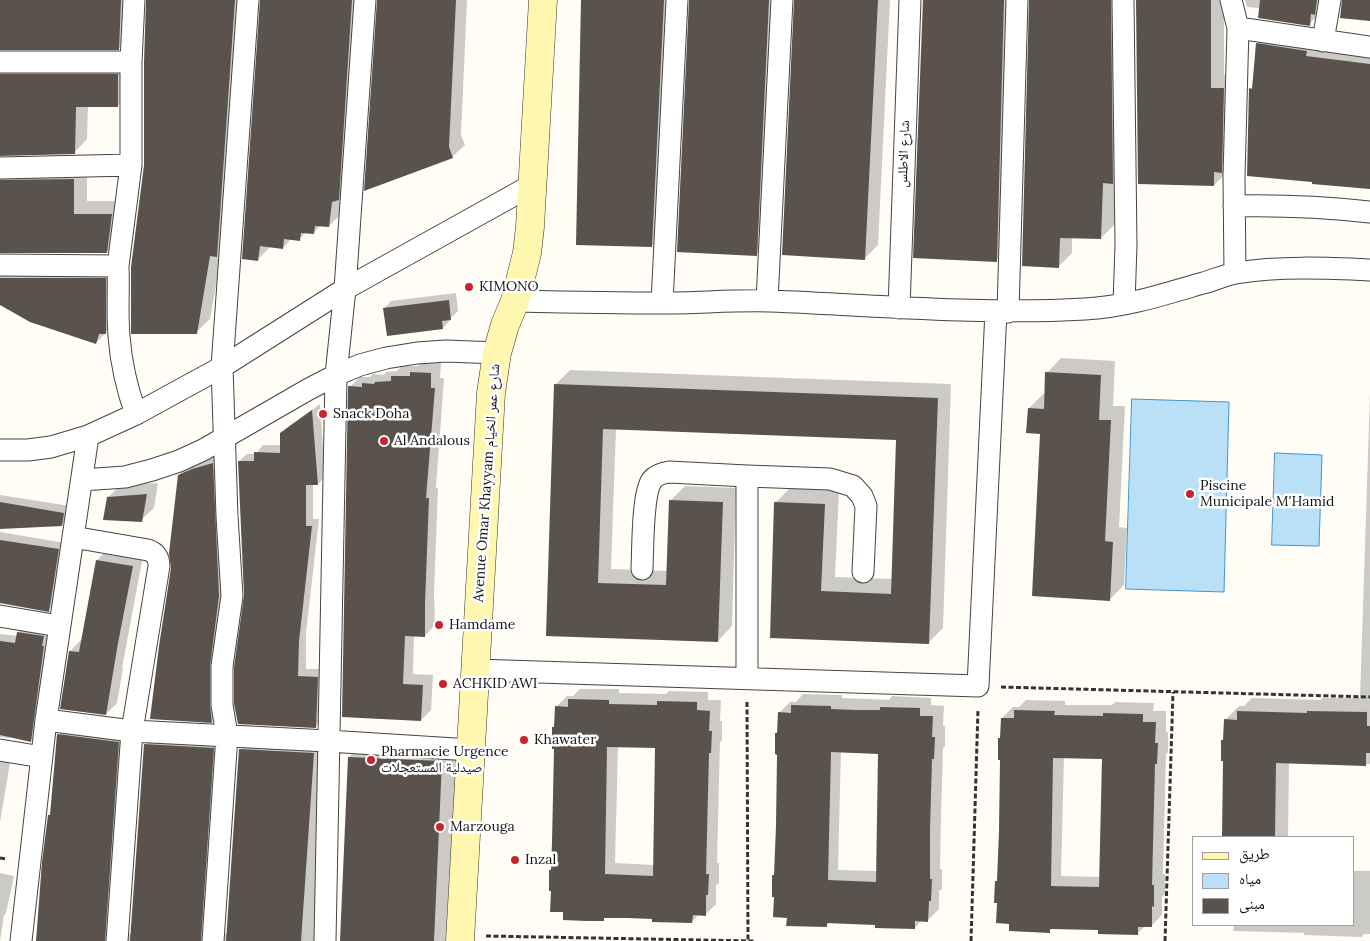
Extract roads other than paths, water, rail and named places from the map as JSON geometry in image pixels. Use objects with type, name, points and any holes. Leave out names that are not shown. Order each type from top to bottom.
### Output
[{"type":"street","points":[[134,0],[131,165],[118,266],[120,345],[128,390],[136,414]]},
{"type":"street","points":[[213,941],[227,736],[222,705],[222,666],[232,596],[227,516],[222,367],[248,0]]},
{"type":"street","points":[[325,941],[336,375],[345,290],[365,0]]},
{"type":"street","name":"Avenue Omar Khayyam شارع عمر الخيام","points":[[461,938],[491,393],[497,353],[527,252],[543,0]]},
{"type":"street","points":[[662,303],[677,0]]},
{"type":"street","points":[[767,301],[782,0]]},
{"type":"street","name":"شارع الاطلس","points":[[899,308],[910,0]]},
{"type":"street","points":[[475,670],[978,686],[1002,311],[1017,0]]},
{"type":"street","points":[[1122,0],[1126,245],[1124,304]]},
{"type":"street","points":[[1231,0],[1238,28],[1234,177],[1235,273]]},
{"type":"street","points":[[1323,41],[1330,0]]},
{"type":"street","points":[[1238,28],[1370,47]]},
{"type":"street","points":[[0,62],[132,62]]},
{"type":"street","points":[[0,168],[131,165]]},
{"type":"street","points":[[0,450],[28,450],[51,447],[88,436],[136,414],[222,367],[345,290],[532,185]]},
{"type":"street","points":[[1234,206],[1323,207],[1370,212]]},
{"type":"street","points":[[0,265],[118,266]]},
{"type":"street","points":[[514,301],[662,303],[767,301],[1002,311],[1089,309],[1124,304],[1235,273],[1332,268],[1370,270]]},
{"type":"street","points":[[82,480],[126,477],[179,461],[224,438],[309,389],[360,365],[386,358],[446,350],[497,353]]},
{"type":"street","points":[[21,941],[46,720],[88,436]]},
{"type":"street","points":[[642,569],[648,487],[659,474],[669,472],[830,479],[853,486],[862,496],[866,506],[863,572]]},
{"type":"street","points":[[746,678],[747,476]]},
{"type":"street","points":[[73,537],[148,550],[154,553],[159,560],[132,730],[117,941]]},
{"type":"street","points":[[0,616],[59,626]]},
{"type":"street","points":[[46,720],[132,730],[471,750]]},
{"type":"street","points":[[0,750],[42,757]]},
{"type":"water","points":[[1132,399],[1229,402],[1224,592],[1126,589]]},
{"type":"water","points":[[1275,453],[1322,455],[1319,546],[1272,545]]},
{"type":"place","name":"KIMONO","points":[[469,287]]},
{"type":"place","name":"Snack Doha","points":[[323,414]]},
{"type":"place","name":"Al Andalous","points":[[384,441]]},
{"type":"place","name":"Piscine Municipale M'Hamid","points":[[1190,494]]},
{"type":"place","name":"Hamdame","points":[[439,625]]},
{"type":"place","name":"ACHKID AWI","points":[[443,684]]},
{"type":"place","name":"Khawater","points":[[524,740]]},
{"type":"place","name":"Pharmacie Urgence صيدلية المستعجلات","points":[[371,760]]},
{"type":"place","name":"Marzouga","points":[[440,827]]},
{"type":"place","name":"Inzal","points":[[515,860]]}]
